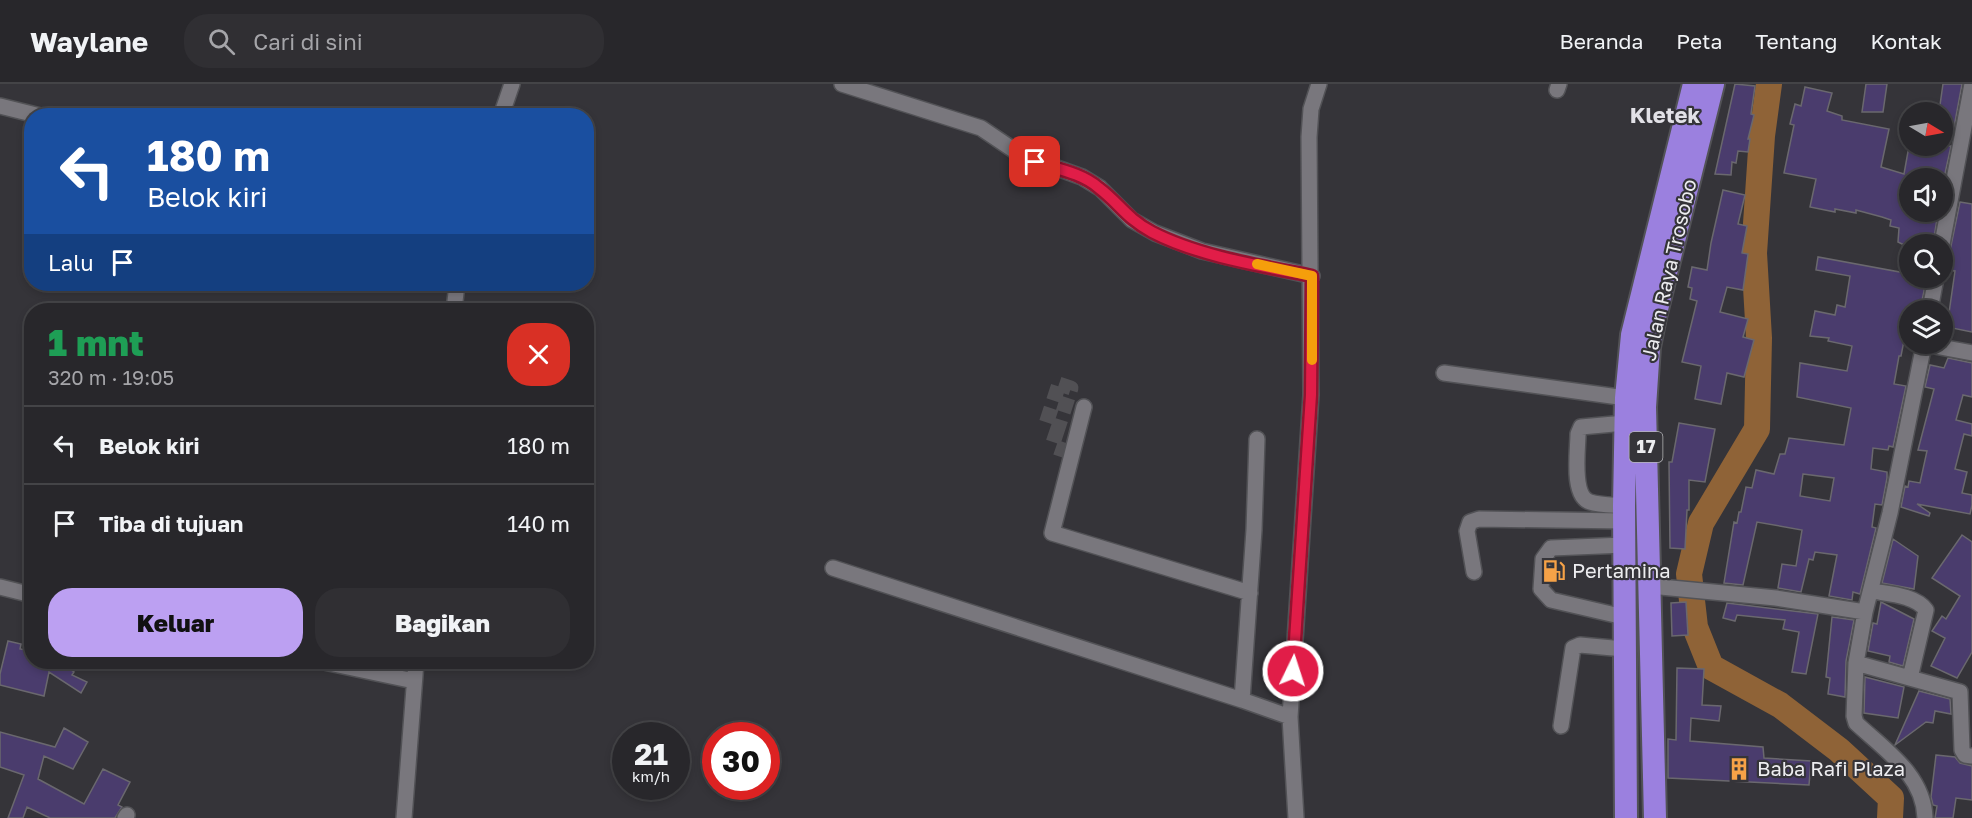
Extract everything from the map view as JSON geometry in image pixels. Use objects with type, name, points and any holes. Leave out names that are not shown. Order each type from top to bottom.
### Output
[{"type":"highway","name":"Jalan Raya Trosobo","points":[[1626,818],[1624,514],[1626,398],[1632,335],[1694,84]]},
{"type":"highway","name":"Jalan Raya Trosobo","points":[[1655,817],[1659,587],[1645,406],[1649,347],[1713,84]]},
{"type":"highway","points":[[1625,793],[1637,798],[1646,797],[1655,792]]},
{"type":"highway","points":[[1626,818],[1636,812],[1647,812],[1655,817]]},
{"type":"street","points":[[504,108],[512,84]]},
{"type":"street","points":[[842,84],[981,128],[1021,155],[1091,182],[1132,220],[1155,233],[1202,251],[1312,276]]},
{"type":"street","points":[[1296,818],[1290,717],[1311,395],[1312,276],[1309,137],[1311,109],[1319,84]]},
{"type":"street","points":[[1944,234],[1972,84]]},
{"type":"street","points":[[0,106],[24,112]]},
{"type":"street","points":[[1953,349],[1972,352]]},
{"type":"street","points":[[1922,354],[1872,591],[1865,612],[1856,663],[1854,716],[1856,723],[1908,771],[1925,808],[1925,818]]},
{"type":"street","points":[[1444,373],[1626,398]]},
{"type":"street","points":[[1083,407],[1052,533],[1250,593]]},
{"type":"street","points":[[1624,514],[1588,502],[1581,496],[1578,486],[1578,434],[1581,427],[1587,425],[1625,423]]},
{"type":"street","points":[[1242,700],[1250,593],[1257,439]]},
{"type":"street","points":[[1474,572],[1467,531],[1470,522],[1479,519],[1624,514]]},
{"type":"street","points":[[1624,545],[1551,548],[1543,559],[1541,589],[1551,600],[1624,617]]},
{"type":"street","points":[[833,568],[1290,717]]},
{"type":"street","points":[[0,587],[24,593]]},
{"type":"street","points":[[1659,587],[1776,598],[1865,612]]},
{"type":"street","points":[[1872,591],[1922,604],[1926,610],[1910,678]]},
{"type":"street","points":[[1561,726],[1574,647],[1624,649]]},
{"type":"street","points":[[1856,663],[1960,692],[1962,750],[1965,754],[1972,756]]},
{"type":"street","points":[[357,669],[414,681]]},
{"type":"street","points":[[404,818],[415,669]]},
{"type":"building","points":[[1735,84],[1755,86],[1751,114],[1754,115],[1748,139],[1750,139],[1748,152],[1738,151],[1736,163],[1732,162],[1731,175],[1715,174]]},
{"type":"building","points":[[1866,84],[1887,84],[1883,112],[1862,112]]},
{"type":"building","points":[[1943,84],[1962,84],[1953,133],[1953,102],[1940,102]]},
{"type":"building","points":[[1805,87],[1832,93],[1827,111],[1842,116],[1842,120],[1889,129],[1881,167],[1899,172],[1899,222],[1936,222],[1935,234],[1899,234],[1899,242],[1898,242],[1899,228],[1890,226],[1891,220],[1856,210],[1856,213],[1835,209],[1835,212],[1810,207],[1816,179],[1784,173],[1794,125],[1790,124],[1795,104],[1801,106]]},
{"type":"building","points":[[1907,156],[1949,156],[1946,168],[1905,168]]},
{"type":"building","points":[[1723,190],[1745,195],[1738,224],[1747,226],[1742,253],[1748,254],[1743,290],[1727,287],[1720,312],[1748,319],[1743,337],[1754,340],[1744,377],[1727,373],[1721,404],[1695,399],[1701,366],[1682,362],[1697,301],[1690,299],[1692,288],[1688,287],[1692,267],[1707,270]]},
{"type":"building","points":[[1960,202],[1972,204],[1972,332],[1953,328],[1953,300],[1951,300],[1955,271],[1953,271],[1953,236]]},
{"type":"building","points":[[1818,257],[1899,272],[1899,288],[1924,288],[1922,300],[1899,300],[1899,354],[1901,354],[1899,356],[1894,384],[1906,386],[1893,447],[1889,446],[1888,450],[1873,448],[1871,469],[1887,472],[1887,478],[1882,505],[1875,504],[1872,527],[1876,528],[1860,594],[1853,592],[1852,600],[1829,596],[1837,555],[1815,552],[1813,560],[1809,559],[1801,592],[1778,588],[1782,564],[1796,566],[1802,530],[1757,522],[1743,585],[1724,583],[1734,522],[1737,523],[1739,512],[1741,512],[1746,487],[1752,488],[1756,470],[1774,474],[1780,454],[1785,454],[1789,438],[1844,445],[1851,408],[1797,397],[1800,363],[1847,371],[1852,346],[1828,341],[1829,338],[1810,336],[1815,311],[1835,315],[1837,305],[1845,307],[1850,276],[1816,270]],"holes":[[[1803,474],[1834,478],[1830,501],[1800,496]]]},
{"type":"building","points":[[1948,358],[1972,363],[1972,397],[1963,395],[1956,420],[1972,424],[1972,436],[1964,434],[1955,469],[1967,472],[1962,493],[1972,495],[1972,505],[1970,514],[1917,504],[1930,513],[1929,516],[1901,507],[1905,486],[1908,487],[1909,481],[1920,483],[1927,451],[1918,450],[1934,389],[1925,387],[1930,365],[1944,368]]},
{"type":"building","points":[[1679,423],[1715,429],[1705,482],[1689,480],[1685,549],[1670,548],[1669,462],[1672,462]]},
{"type":"building","points":[[1962,535],[1972,542],[1972,652],[1957,678],[1931,666],[1945,638],[1932,631],[1942,616],[1946,619],[1960,596],[1932,578]]},
{"type":"building","points":[[1893,539],[1918,556],[1914,589],[1882,583]]},
{"type":"building","points":[[1686,602],[1688,635],[1672,636],[1671,603]]},
{"type":"building","points":[[1881,602],[1914,619],[1903,666],[1889,662],[1890,656],[1868,651],[1873,623],[1877,624]]},
{"type":"building","points":[[1727,603],[1818,614],[1806,674],[1792,672],[1799,632],[1783,629],[1785,620],[1737,615],[1735,621],[1723,618]]},
{"type":"building","points":[[1832,617],[1854,620],[1846,661],[1845,697],[1828,694],[1830,678],[1826,677]]},
{"type":"building","points":[[8,641],[21,644],[20,649],[24,650],[24,669],[70,669],[74,672],[72,675],[87,682],[81,693],[49,672],[44,696],[0,685],[0,674]]},
{"type":"building","name":"Baba Rafi Plaza","points":[[1677,668],[1704,669],[1702,705],[1721,706],[1719,721],[1691,718],[1690,741],[1763,747],[1764,758],[1811,761],[1809,785],[1668,778],[1668,739],[1676,740]]},
{"type":"building","points":[[1865,677],[1904,687],[1898,718],[1864,713]]},
{"type":"building","points":[[1919,691],[1950,699],[1951,714],[1935,711],[1933,723],[1926,722],[1895,745]]},
{"type":"building","points":[[64,728],[88,742],[73,769],[44,756],[38,779],[84,804],[103,769],[130,782],[118,805],[122,807],[115,818],[50,818],[27,807],[23,818],[8,818],[24,775],[0,767],[0,732],[55,747]]},
{"type":"building","points":[[1936,755],[1955,757],[1960,763],[1972,766],[1972,800],[1956,798],[1953,818],[1935,818],[1937,806],[1933,805],[1931,797]]},
{"type":"waterway","points":[[1769,84],[1762,136],[1754,253],[1759,338],[1757,429],[1701,523],[1689,574],[1695,627],[1711,667],[1780,705],[1839,750],[1891,798],[1890,818]]},
{"type":"tunnel","points":[[1059,384],[1071,388],[1058,428],[1046,424],[1059,384]]},
{"type":"tunnel","points":[[1058,428],[1052,446],[1072,453]]},
{"type":"slow traffic","points":[[1257,264],[1312,276],[1312,360]]},
{"type":"place","name":"Pertamina","points":[[1554,571]]},
{"type":"place","name":"Baba Rafi Plaza","points":[[1739,769]]},
{"type":"district","name":"Kletek","points":[[1665,115]]},
{"type":"route","points":[[1035,162],[1082,177],[1100,188],[1132,220],[1155,233],[1202,251],[1312,276],[1311,395],[1293,671]]}]
